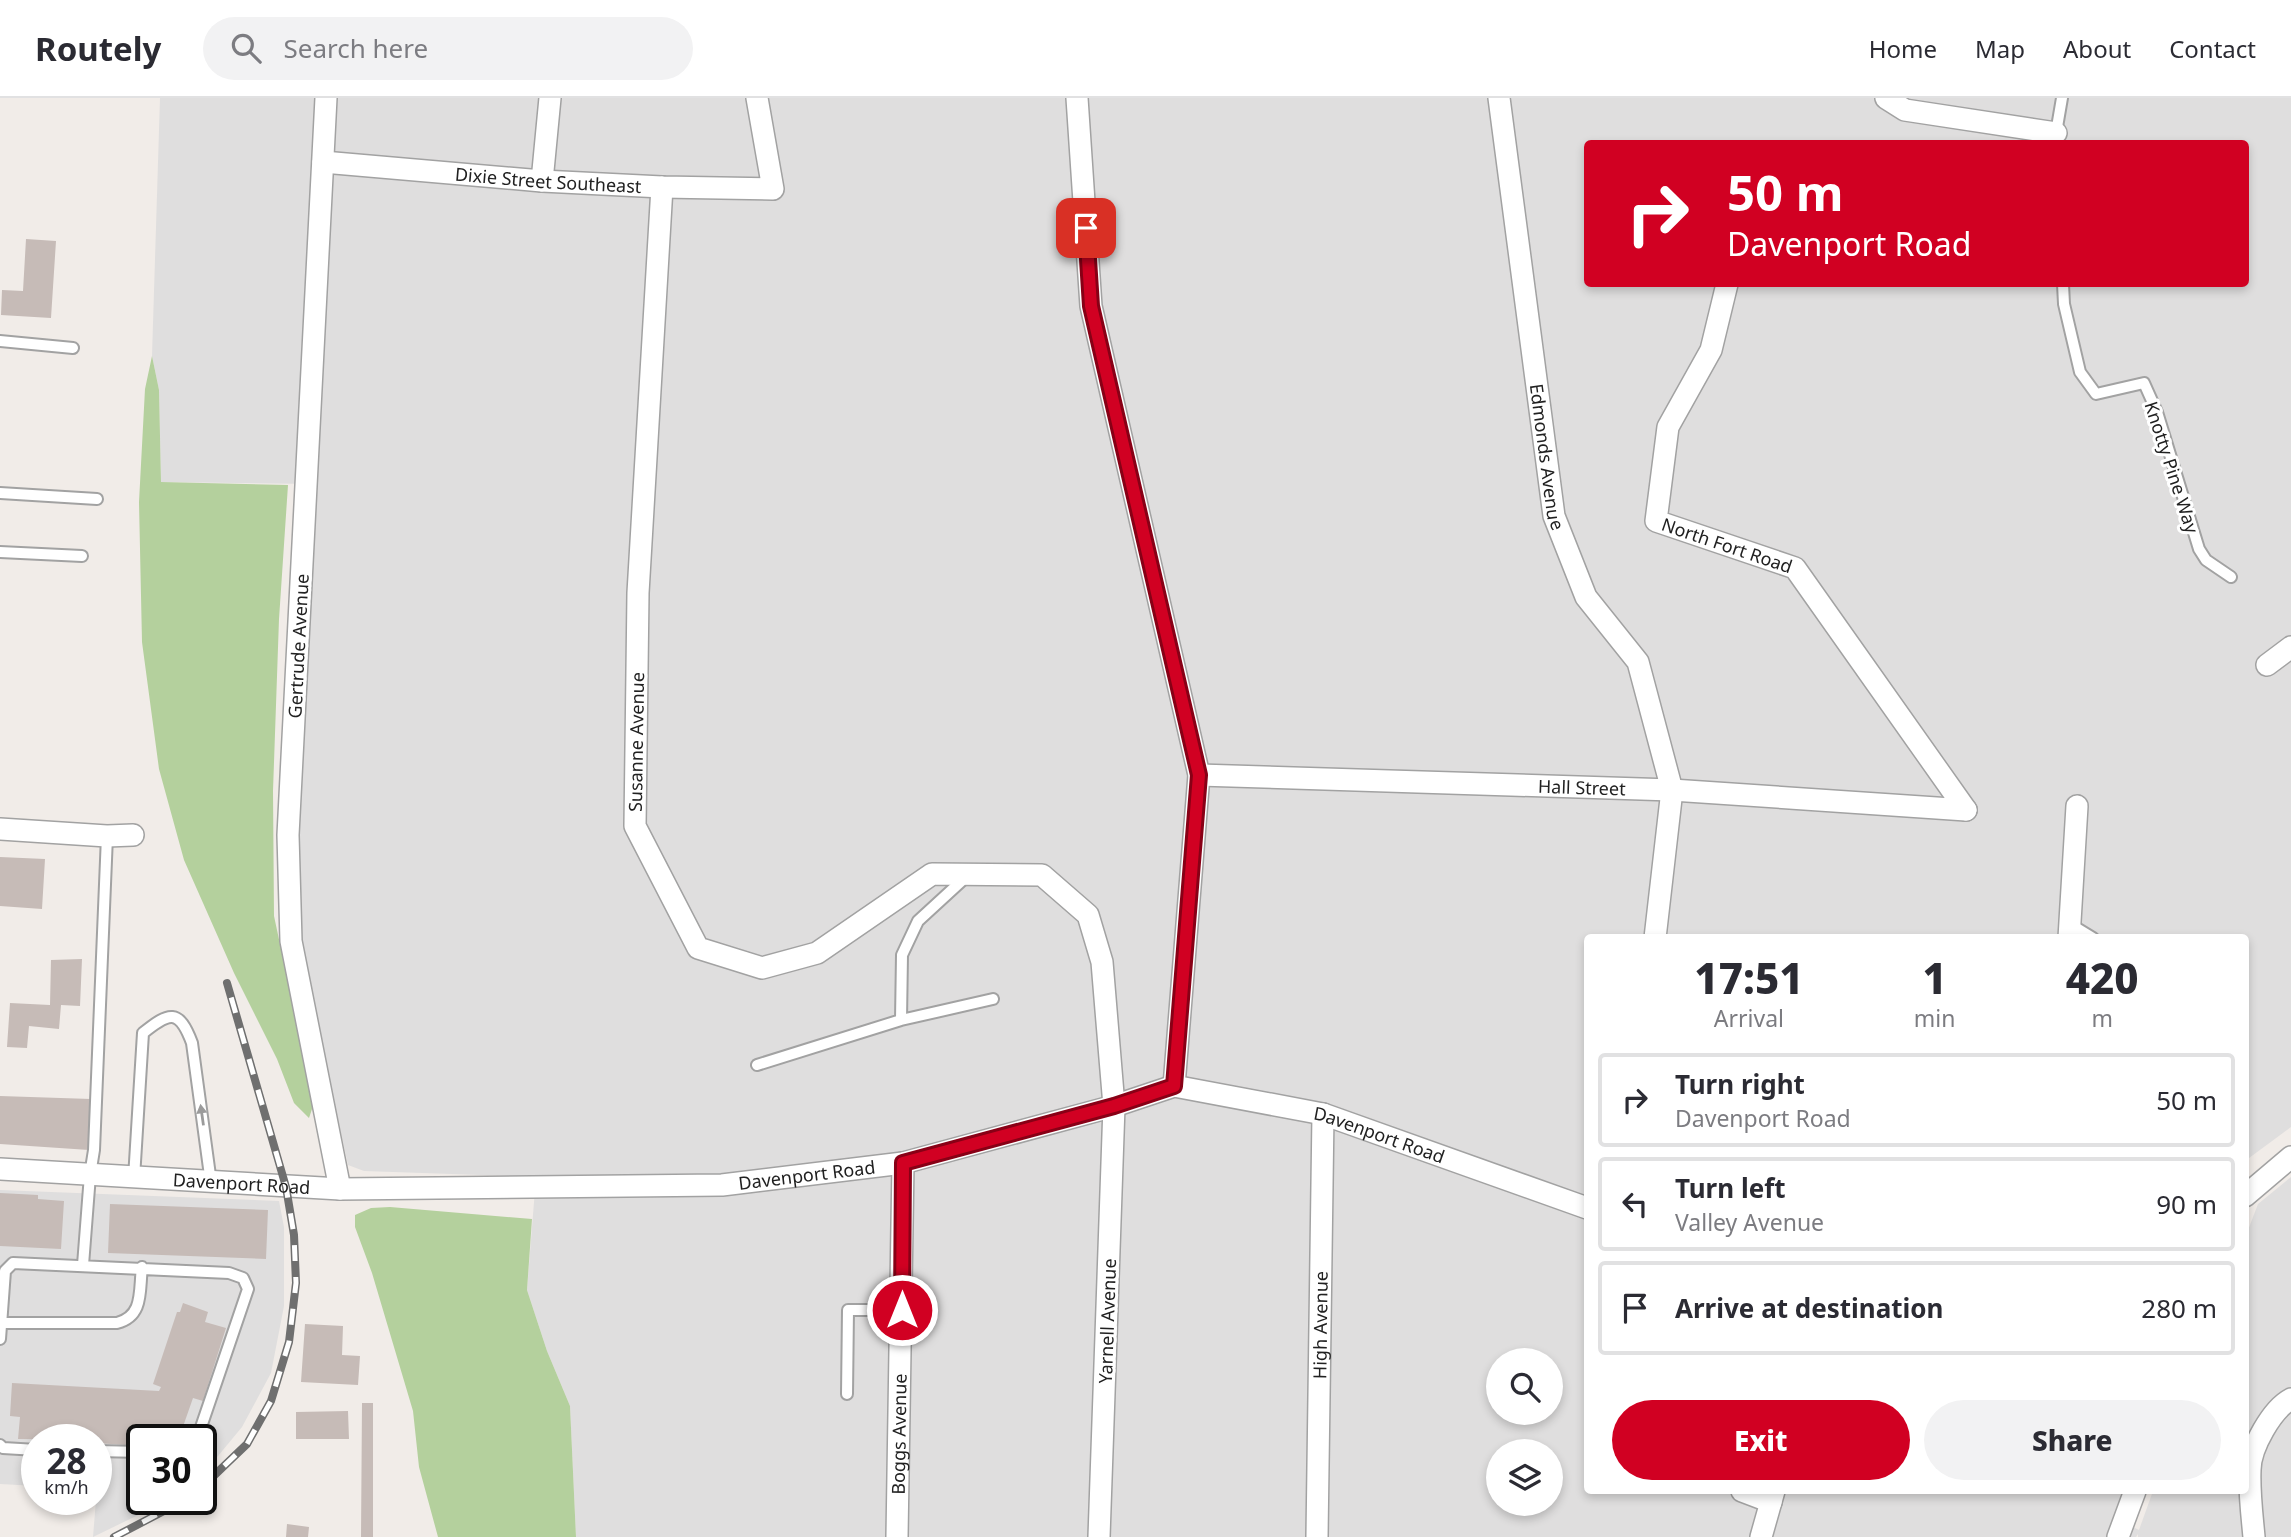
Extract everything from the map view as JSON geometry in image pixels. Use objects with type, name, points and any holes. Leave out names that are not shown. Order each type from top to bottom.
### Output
[{"type":"street","name":"Gertrude Avenue","points":[[326,98],[288,835],[291,941],[340,1189]]},
{"type":"street","points":[[542,181],[550,98]]},
{"type":"street","name":"Dixie Street Southeast","points":[[323,162],[542,181],[773,189],[757,98]]},
{"type":"street","points":[[1077,98],[1091,306],[1199,775],[1174,1086]]},
{"type":"street","name":"Edmonds Avenue","points":[[1499,98],[1554,516],[1586,597],[1639,663],[1672,790]]},
{"type":"street","points":[[1886,98],[1905,110],[2056,139]]},
{"type":"street","name":"Susanne Avenue","points":[[662,187],[638,593],[635,826],[698,948],[762,968],[817,953],[932,874],[1042,875],[1088,915],[1102,962],[1114,1106]]},
{"type":"street","name":"North Fort Road","points":[[1726,287],[1711,350],[1668,427],[1656,521],[1796,568],[1966,810]]},
{"type":"street","points":[[2267,664],[2291,647]]},
{"type":"street","name":"Hall Street","points":[[1199,775],[1672,790],[1966,810]]},
{"type":"street","points":[[1655,934],[1672,790]]},
{"type":"street","points":[[2069,931],[2077,806]]},
{"type":"street","points":[[0,829],[107,836],[133,835]]},
{"type":"street","name":"Davenport Road","points":[[0,1169],[340,1189],[722,1185],[903,1163],[1114,1106],[1174,1086],[1324,1114],[1584,1207]]},
{"type":"street","name":"Yarnell Avenue","points":[[1099,1537],[1114,1106]]},
{"type":"street","name":"High Avenue","points":[[1317,1537],[1324,1114]]},
{"type":"street","points":[[2249,1193],[2291,1157]]},
{"type":"street","name":"Boggs Avenue","points":[[897,1537],[903,1163]]},
{"type":"street","points":[[2254,1537],[2249,1466],[2263,1429],[2283,1403],[2291,1399]]},
{"type":"street","points":[[2118,1537],[2134,1494]]},
{"type":"street","points":[[1761,1537],[1772,1497]]},
{"type":"lane","points":[[2056,139],[2062,98]]},
{"type":"lane","name":"Knotty Pine Way","points":[[2063,287],[2064,304],[2080,372],[2096,394],[2144,383],[2157,412],[2199,549],[2217,570],[2231,577]]},
{"type":"lane","points":[[0,341],[73,348]]},
{"type":"lane","points":[[0,493],[97,499]]},
{"type":"lane","points":[[0,552],[82,556]]},
{"type":"lane","points":[[83,1265],[89,1175],[94,1150],[107,836]]},
{"type":"lane","points":[[901,1020],[902,955],[918,921],[969,874]]},
{"type":"lane","points":[[757,1065],[901,1020],[993,999]]},
{"type":"lane","points":[[134,1178],[144,1033],[162,1017],[174,1017],[186,1025],[192,1043],[211,1183]]},
{"type":"lane","points":[[0,1339],[5,1271],[13,1263],[229,1273],[243,1278],[248,1289],[202,1424]]},
{"type":"lane","points":[[1,1322],[117,1323],[128,1320],[137,1311],[142,1268]]},
{"type":"lane","points":[[847,1394],[848,1310],[902,1310]]},
{"type":"lane","points":[[0,1445],[3,1448],[21,1449]]},
{"type":"shaded area","points":[[160,98],[2291,98],[2291,1127],[2249,1158],[2249,934],[1584,934],[1584,1494],[2123,1494],[2115,1518],[2139,1530],[2152,1494],[2249,1494],[2249,1228],[2258,1204],[2291,1177],[2291,1537],[2138,1537],[2138,1534],[2136,1537],[576,1537],[570,1406],[547,1351],[527,1290],[536,1177],[364,1171],[348,1165],[311,994],[300,928],[300,740],[312,484],[161,482],[159,390],[152,356]]},
{"type":"shaded area","points":[[0,1190],[279,1201],[284,1227],[284,1306],[271,1373],[242,1427],[218,1456],[217,1424],[126,1424],[126,1515],[138,1515],[93,1537],[95,1515],[112,1515],[112,1424],[21,1424],[21,1485],[0,1484]]},
{"type":"green space","points":[[152,356],[159,390],[161,482],[288,485],[279,619],[273,791],[274,916],[314,1103],[309,1118],[294,1103],[277,1059],[234,973],[184,860],[159,769],[142,642],[139,502],[145,389]]},
{"type":"green space","points":[[390,1207],[532,1219],[527,1290],[547,1351],[570,1406],[576,1537],[438,1537],[419,1467],[413,1411],[372,1273],[355,1227],[355,1215],[371,1208]]},
{"type":"building","points":[[26,239],[56,241],[51,318],[1,315],[2,290],[23,291]]},
{"type":"building","points":[[0,857],[45,859],[42,909],[0,906]]},
{"type":"building","points":[[82,959],[80,1006],[61,1005],[59,1029],[29,1026],[27,1048],[7,1047],[10,1003],[50,1005],[51,960]]},
{"type":"building","points":[[0,1096],[91,1099],[89,1150],[0,1144]]},
{"type":"building","points":[[0,1193],[38,1195],[38,1199],[64,1201],[61,1249],[0,1246]]},
{"type":"building","points":[[110,1204],[268,1210],[266,1259],[108,1253]]},
{"type":"building","points":[[183,1303],[208,1312],[205,1322],[226,1328],[203,1401],[193,1398],[184,1424],[126,1424],[126,1445],[112,1444],[112,1424],[21,1424],[21,1439],[18,1439],[20,1417],[10,1416],[12,1383],[159,1391],[161,1387],[153,1384],[177,1312],[180,1312]]},
{"type":"building","points":[[305,1324],[343,1326],[342,1355],[360,1356],[358,1385],[301,1382]]},
{"type":"building","points":[[362,1403],[373,1403],[373,1537],[361,1537]]},
{"type":"building","points":[[348,1411],[349,1439],[296,1439],[296,1412]]},
{"type":"building","points":[[287,1524],[309,1527],[308,1537],[286,1537]]},
{"type":"railway","points":[[217,1473],[247,1444],[271,1401],[289,1342],[296,1283],[294,1235],[286,1187],[227,983]]},
{"type":"railway","points":[[114,1537],[156,1515]]},
{"type":"route","points":[[902,1310],[903,1163],[1114,1106],[1174,1086],[1199,775],[1091,306],[1086,228]]}]
